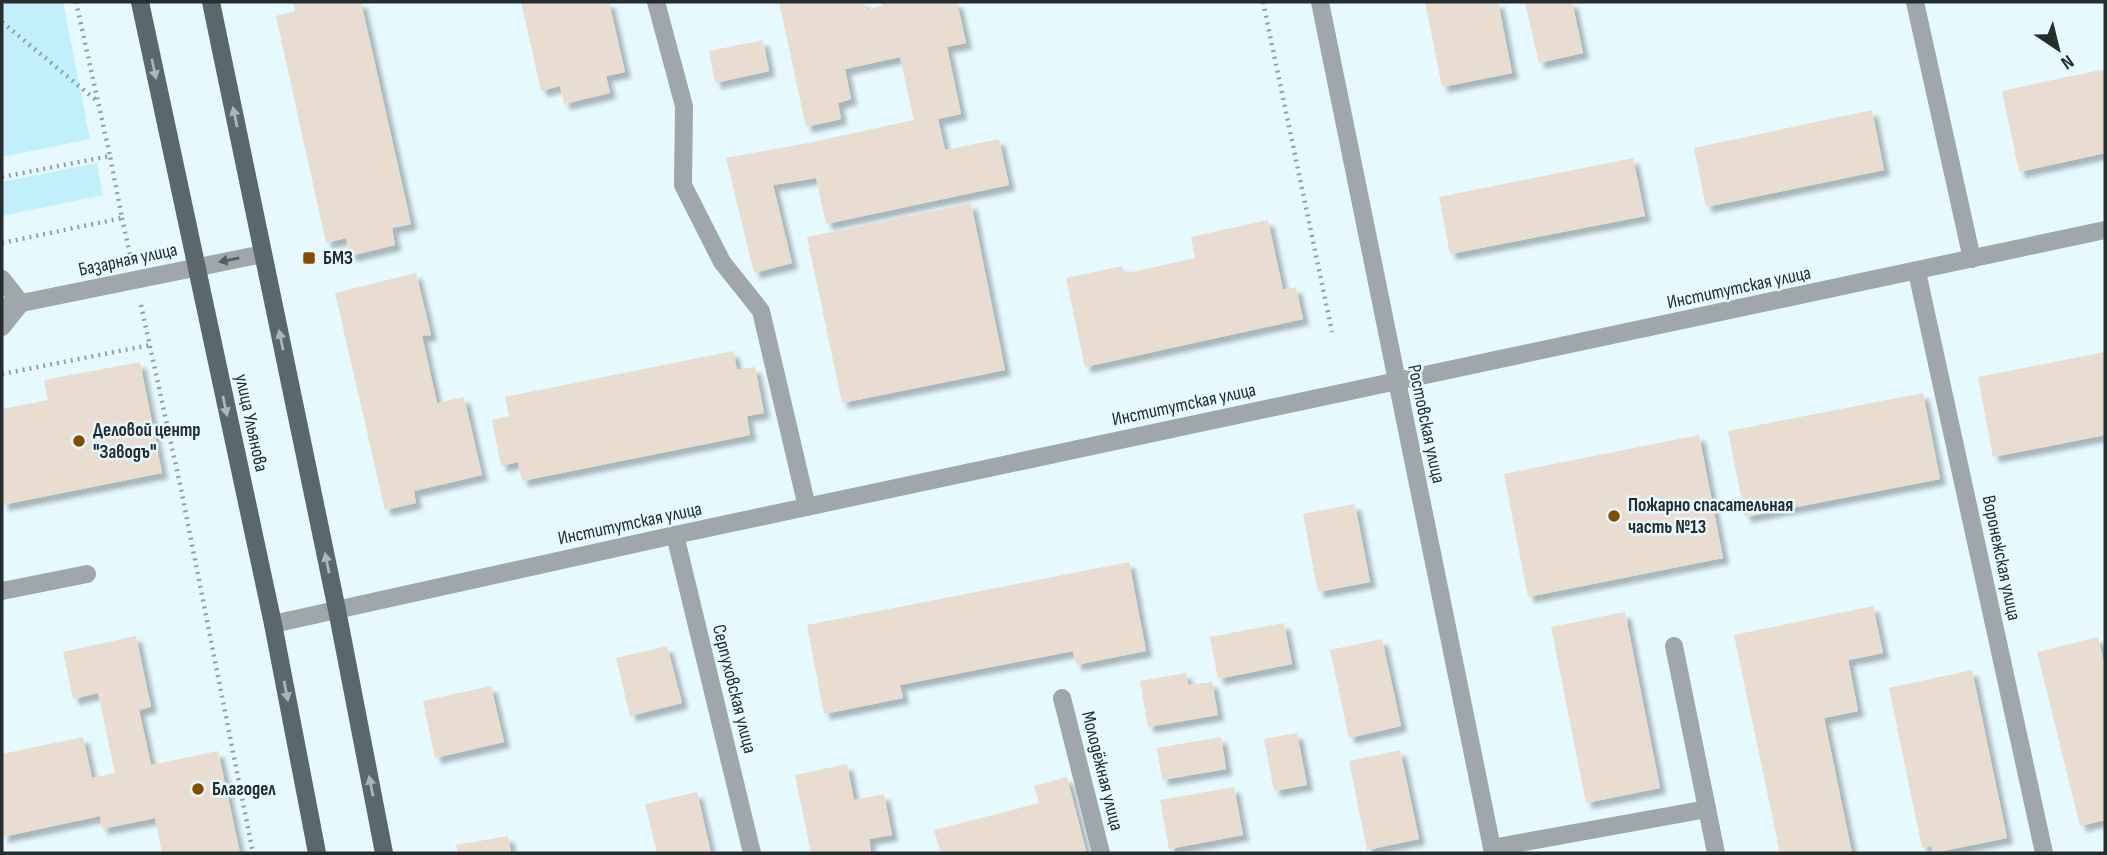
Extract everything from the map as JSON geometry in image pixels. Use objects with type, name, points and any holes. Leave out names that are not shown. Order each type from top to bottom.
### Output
[{"type":"main road","name":"улица Ульянова","points":[[140,2],[273,625],[317,853]]},
{"type":"main road","points":[[211,2],[337,610],[384,853]]},
{"type":"street","points":[[656,2],[684,106],[683,185],[722,262],[761,311],[807,507]]},
{"type":"street","name":"Ростовская улица","points":[[1320,2],[1493,851]]},
{"type":"street","points":[[1915,2],[1972,259]]},
{"type":"street","name":"Институтская улица","points":[[273,625],[675,535],[2105,230]]},
{"type":"street","name":"Базарная улица","points":[[2,307],[263,254]]},
{"type":"street","name":"Воронежская улица","points":[[1917,272],[2044,853]]},
{"type":"street","points":[[2,279],[22,303],[2,327]]},
{"type":"street","name":"Серпуховская улица","points":[[675,535],[752,853]]},
{"type":"street","points":[[2,591],[87,574]]},
{"type":"street","points":[[1674,646],[1716,853]]},
{"type":"street","name":"Молодёжная улица","points":[[1062,698],[1101,853]]},
{"type":"street","points":[[1493,851],[1707,809]]},
{"type":"path","points":[[76,2],[224,700],[253,853]]},
{"type":"path","points":[[1264,2],[1332,332]]},
{"type":"path","points":[[2,22],[97,101]]},
{"type":"path","points":[[2,177],[110,156]]},
{"type":"path","points":[[2,243],[122,218]]},
{"type":"path","points":[[2,374],[150,345]]},
{"type":"shaded area","points":[[2,2],[63,2],[90,139],[2,157]]},
{"type":"shaded area","points":[[97,163],[103,195],[2,216],[2,182]]},
{"type":"building","points":[[293,2],[361,2],[411,224],[392,228],[395,245],[350,256],[346,238],[326,243],[276,16],[295,11]]},
{"type":"building","points":[[521,2],[609,2],[625,72],[606,76],[610,93],[564,104],[560,86],[541,91]]},
{"type":"building","points":[[779,2],[864,2],[866,10],[882,6],[881,2],[957,2],[966,43],[947,47],[961,114],[938,119],[945,150],[999,139],[1009,185],[826,224],[816,178],[773,185],[792,263],[754,273],[726,158],[914,120],[900,57],[845,69],[851,99],[838,103],[841,119],[806,127]]},
{"type":"building","points":[[1425,2],[1498,2],[1512,73],[1442,87]]},
{"type":"building","points":[[1525,2],[1572,2],[1583,53],[1539,63]]},
{"type":"building","points":[[763,40],[769,71],[715,83],[709,51]]},
{"type":"building","points":[[2105,69],[2105,153],[2019,172],[2002,91]]},
{"type":"building","points":[[1872,110],[1884,170],[1706,207],[1694,148]]},
{"type":"building","points":[[1633,158],[1645,216],[1450,254],[1439,197]]},
{"type":"building","points":[[971,203],[1005,370],[842,403],[807,237]]},
{"type":"building","points":[[1268,220],[1283,290],[1296,287],[1303,319],[1085,367],[1066,278],[1122,266],[1124,274],[1195,258],[1191,237]]},
{"type":"building","points":[[416,273],[431,335],[422,336],[437,403],[464,397],[482,475],[414,491],[416,503],[385,510],[335,293]]},
{"type":"building","points":[[733,351],[737,370],[755,367],[764,413],[747,416],[750,435],[522,481],[518,462],[501,466],[492,420],[509,416],[505,397]]},
{"type":"building","points":[[2105,352],[2105,435],[1993,457],[1978,377]]},
{"type":"building","name":"Деловой центр \"Заводъ\"","points":[[140,362],[162,473],[2,505],[2,409],[48,400],[44,380]]},
{"type":"building","points":[[1923,393],[1940,479],[1745,517],[1728,431]]},
{"type":"building","name":"Пожарно спасательная часть №13","points":[[1699,435],[1723,558],[1528,597],[1504,474]]},
{"type":"building","points":[[1355,504],[1370,582],[1318,592],[1303,514]]},
{"type":"building","points":[[1129,562],[1146,651],[1076,665],[1073,651],[900,685],[903,698],[824,714],[807,625]]},
{"type":"building","points":[[1873,606],[1883,653],[1848,660],[1858,711],[1824,718],[1852,853],[1780,853],[1734,635]]},
{"type":"building","points":[[1625,612],[1660,788],[1586,803],[1551,627]]},
{"type":"building","points":[[1284,623],[1292,664],[1218,679],[1210,637]]},
{"type":"building","points":[[136,636],[151,707],[139,710],[151,765],[218,751],[240,853],[162,853],[155,818],[102,829],[100,816],[2,837],[2,754],[83,737],[92,778],[115,773],[98,693],[73,699],[63,652]]},
{"type":"building","points":[[2098,637],[2105,668],[2105,820],[2080,826],[2037,652]]},
{"type":"building","points":[[1382,639],[1401,726],[1349,738],[1330,650]]},
{"type":"building","points":[[667,646],[682,703],[630,716],[616,658]]},
{"type":"building","points":[[1972,670],[2007,838],[1933,853],[1931,846],[1922,848],[1889,688]]},
{"type":"building","points":[[1186,673],[1188,685],[1212,682],[1218,715],[1148,727],[1140,681]]},
{"type":"building","points":[[491,686],[504,742],[435,758],[423,701]]},
{"type":"building","points":[[1297,733],[1307,785],[1274,791],[1264,739]]},
{"type":"building","points":[[1221,737],[1226,769],[1162,780],[1157,748]]},
{"type":"building","points":[[1400,750],[1419,839],[1367,850],[1349,761]]},
{"type":"building","points":[[847,764],[854,800],[884,794],[892,835],[869,839],[871,852],[811,853],[795,775]]},
{"type":"building","points":[[1067,777],[1086,851],[941,853],[934,830],[1039,803],[1034,786]]},
{"type":"building","points":[[1234,787],[1243,835],[1169,849],[1160,800]]},
{"type":"building","points":[[697,792],[711,853],[657,853],[645,804]]},
{"type":"building","points":[[508,836],[511,853],[458,853],[456,845]]},
{"type":"place","name":"БМЗ","points":[[309,258]]},
{"type":"place","name":"Деловой центр \"Заводъ\"","points":[[79,441]]},
{"type":"place","name":"Пожарно спасательная часть №13","points":[[1614,516]]},
{"type":"place","name":"Благодел","points":[[198,789]]}]
